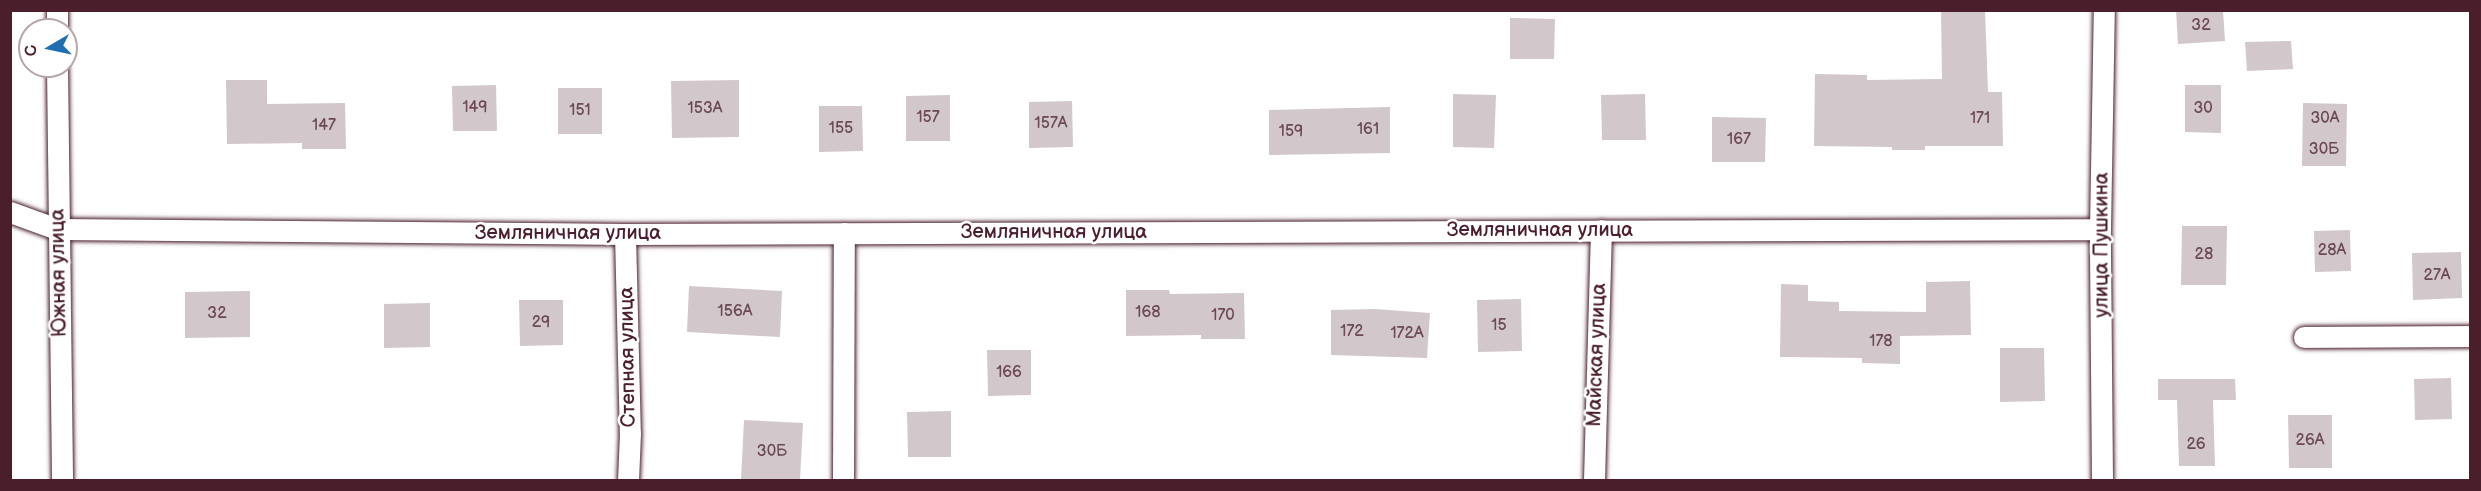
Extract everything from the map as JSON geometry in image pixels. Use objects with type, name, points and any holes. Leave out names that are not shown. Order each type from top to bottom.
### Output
[{"type":"street","name":"улица Пушкина","points":[[2102,480],[2100,229],[2104,10]]},
{"type":"street","name":"Южная улица","points":[[57,78],[57,229],[62,480]]},
{"type":"street","name":"Земляничная улица","points":[[10,212],[57,229],[625,234],[2100,229]]},
{"type":"street","name":"Майская улица","points":[[1594,480],[1601,230]]},
{"type":"street","points":[[843,480],[844,233]]},
{"type":"street","name":"Степная улица","points":[[625,234],[630,433],[628,480]]},
{"type":"street","points":[[2304,337],[2470,336]]},
{"type":"building","points":[[1941,10],[1985,10],[1988,92],[2002,92],[2003,146],[1925,146],[1925,150],[1892,150],[1892,147],[1814,146],[1815,74],[1867,75],[1867,80],[1942,79]]},
{"type":"building","points":[[2176,10],[2223,10],[2225,41],[2178,44]]},
{"type":"building","points":[[1510,18],[1555,19],[1554,59],[1510,59]]},
{"type":"building","points":[[2291,41],[2293,69],[2247,71],[2245,42]]},
{"type":"building","points":[[226,80],[267,80],[267,104],[345,103],[346,149],[302,149],[302,143],[227,144]]},
{"type":"building","points":[[739,80],[739,137],[672,138],[671,81]]},
{"type":"building","points":[[496,85],[497,131],[453,131],[452,86]]},
{"type":"building","points":[[2185,85],[2221,85],[2221,133],[2185,132]]},
{"type":"building","points":[[558,88],[602,88],[602,134],[558,134]]},
{"type":"building","points":[[1453,94],[1496,95],[1494,148],[1453,147]]},
{"type":"building","points":[[1645,94],[1646,140],[1602,140],[1601,95]]},
{"type":"building","points":[[950,95],[950,141],[906,141],[906,96]]},
{"type":"building","points":[[1072,101],[1073,147],[1029,148],[1029,102]]},
{"type":"building","points":[[2303,103],[2347,104],[2346,166],[2302,166]]},
{"type":"building","points":[[819,106],[862,106],[863,151],[819,152]]},
{"type":"building","points":[[1390,107],[1390,153],[1269,155],[1269,110]]},
{"type":"building","points":[[1712,117],[1766,118],[1765,162],[1712,162]]},
{"type":"building","points":[[2182,226],[2227,226],[2226,285],[2181,285]]},
{"type":"building","points":[[2350,230],[2351,271],[2315,272],[2314,231]]},
{"type":"building","points":[[2461,252],[2462,298],[2413,300],[2412,253]]},
{"type":"building","points":[[1970,281],[1971,335],[1900,336],[1900,364],[1862,363],[1862,358],[1780,357],[1781,284],[1808,285],[1808,301],[1839,302],[1839,311],[1926,312],[1926,282]]},
{"type":"building","points":[[689,286],[782,291],[780,337],[687,332]]},
{"type":"building","points":[[1126,290],[1169,290],[1170,294],[1244,293],[1245,339],[1201,339],[1201,335],[1126,336]]},
{"type":"building","points":[[250,291],[250,337],[185,338],[185,292]]},
{"type":"building","points":[[1521,299],[1522,351],[1478,352],[1477,300]]},
{"type":"building","points":[[519,300],[563,300],[563,345],[520,346]]},
{"type":"building","points":[[430,303],[430,347],[384,348],[384,304]]},
{"type":"building","points":[[1375,309],[1430,313],[1427,358],[1331,355],[1331,310]]},
{"type":"building","points":[[2000,348],[2044,348],[2045,401],[2000,402]]},
{"type":"building","points":[[987,350],[1031,350],[1031,395],[988,396]]},
{"type":"building","points":[[2451,378],[2452,419],[2415,420],[2414,379]]},
{"type":"building","points":[[2158,379],[2235,379],[2236,400],[2213,400],[2215,466],[2179,466],[2177,400],[2158,400]]},
{"type":"building","points":[[951,411],[951,457],[908,457],[907,412]]},
{"type":"building","points":[[2288,415],[2332,415],[2332,468],[2289,468]]},
{"type":"building","points":[[744,420],[803,423],[800,480],[741,480]]}]
